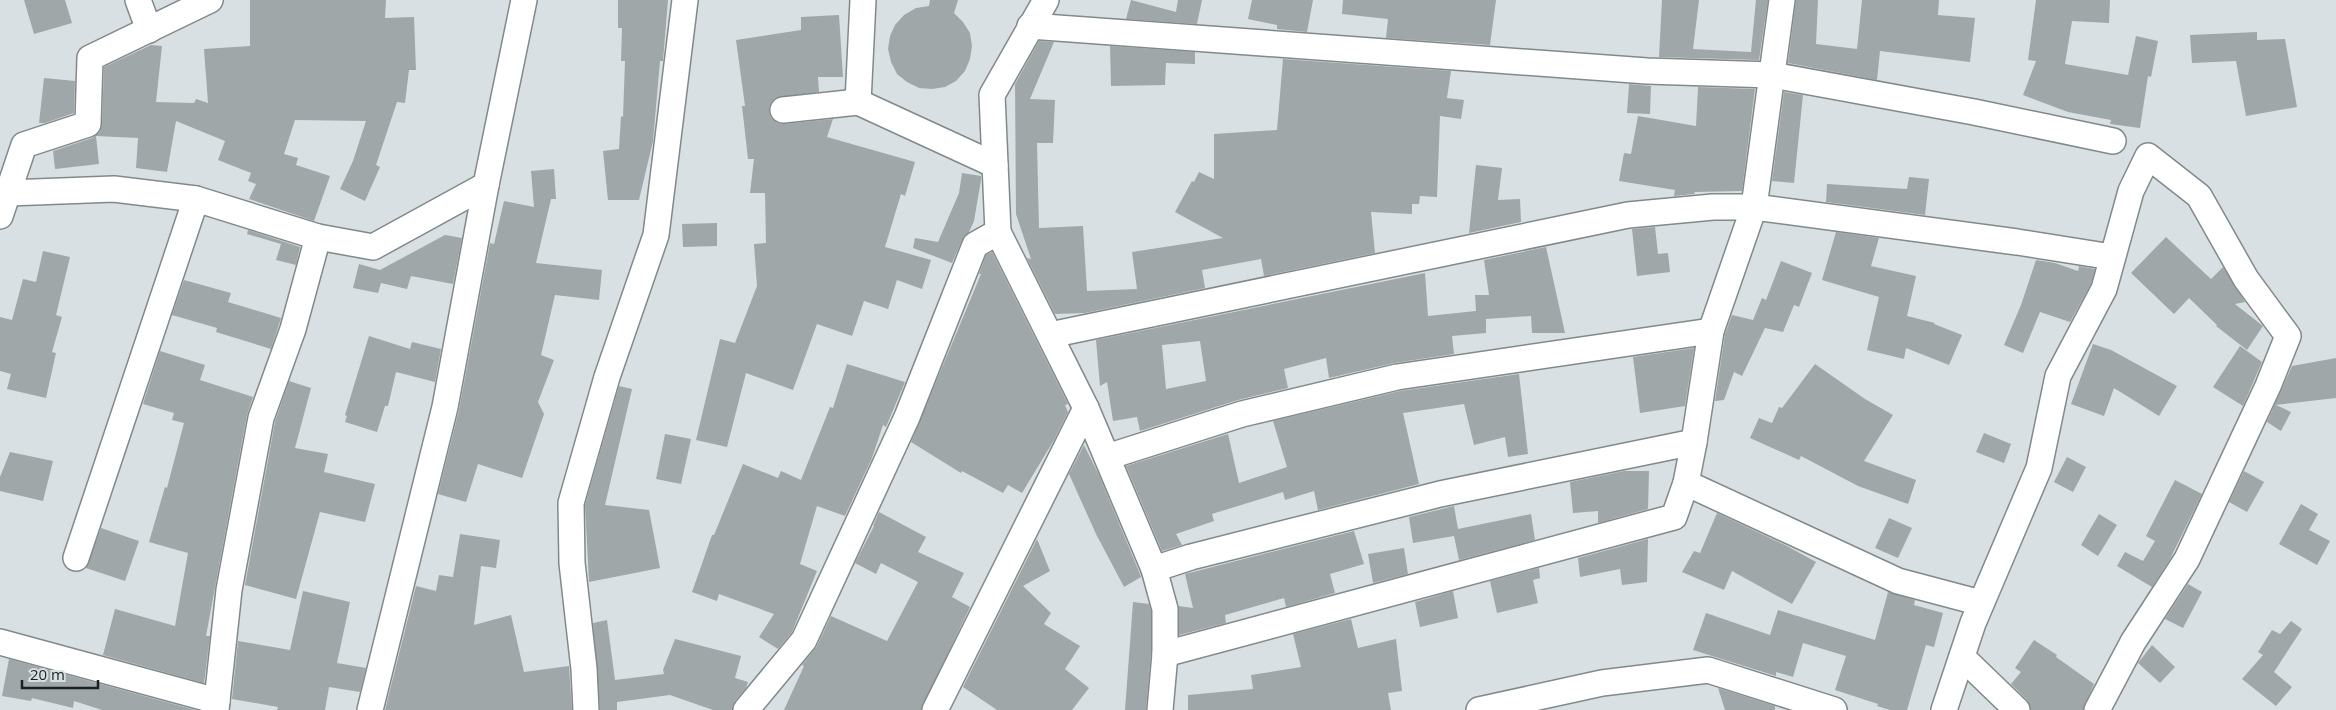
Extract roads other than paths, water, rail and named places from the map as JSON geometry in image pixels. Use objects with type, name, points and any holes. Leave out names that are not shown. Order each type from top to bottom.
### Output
[{"type":"street","points":[[138,0],[149,30]]},
{"type":"street","points":[[210,0],[90,58],[88,124],[24,145],[4,205],[114,189],[196,200],[318,236],[373,247],[486,185]]},
{"type":"street","points":[[370,710],[445,407],[486,185],[524,0]]},
{"type":"street","points":[[586,710],[584,669],[572,563],[571,503],[607,376],[656,235],[685,0]]},
{"type":"street","points":[[858,102],[863,0]]},
{"type":"street","points":[[1046,0],[992,95],[998,232],[1086,408],[1154,569],[1164,609],[1165,654],[1160,710]]},
{"type":"street","points":[[1165,654],[1674,517],[1686,483],[1711,331],[1754,207],[1782,0]]},
{"type":"street","points":[[1030,26],[1647,71],[1772,75],[1974,112],[2113,141]]},
{"type":"street","points":[[782,110],[858,102],[995,165]]},
{"type":"street","points":[[1944,710],[1981,603],[2039,468],[2058,376],[2104,289],[2131,190],[2148,156],[2199,196],[2246,278],[2288,336],[2268,386],[2187,559],[2133,642],[2098,710]]},
{"type":"street","points":[[76,558],[196,200]]},
{"type":"street","points":[[1050,335],[1628,215],[1713,207],[1754,207],[2017,242],[2112,257]]},
{"type":"street","points":[[746,710],[804,640],[908,417],[975,245],[998,232]]},
{"type":"street","points":[[0,642],[217,705],[229,590],[261,418],[292,329],[318,236]]},
{"type":"street","points":[[1107,457],[1242,414],[1397,377],[1711,331]]},
{"type":"street","points":[[935,710],[1086,408]]},
{"type":"street","points":[[1154,569],[1191,557],[1440,494],[1694,442]]},
{"type":"street","points":[[1686,483],[1898,581],[1981,603]]},
{"type":"street","points":[[1962,657],[2017,710]]},
{"type":"street","points":[[1479,710],[1602,683],[1708,670],[1834,710]]}]
